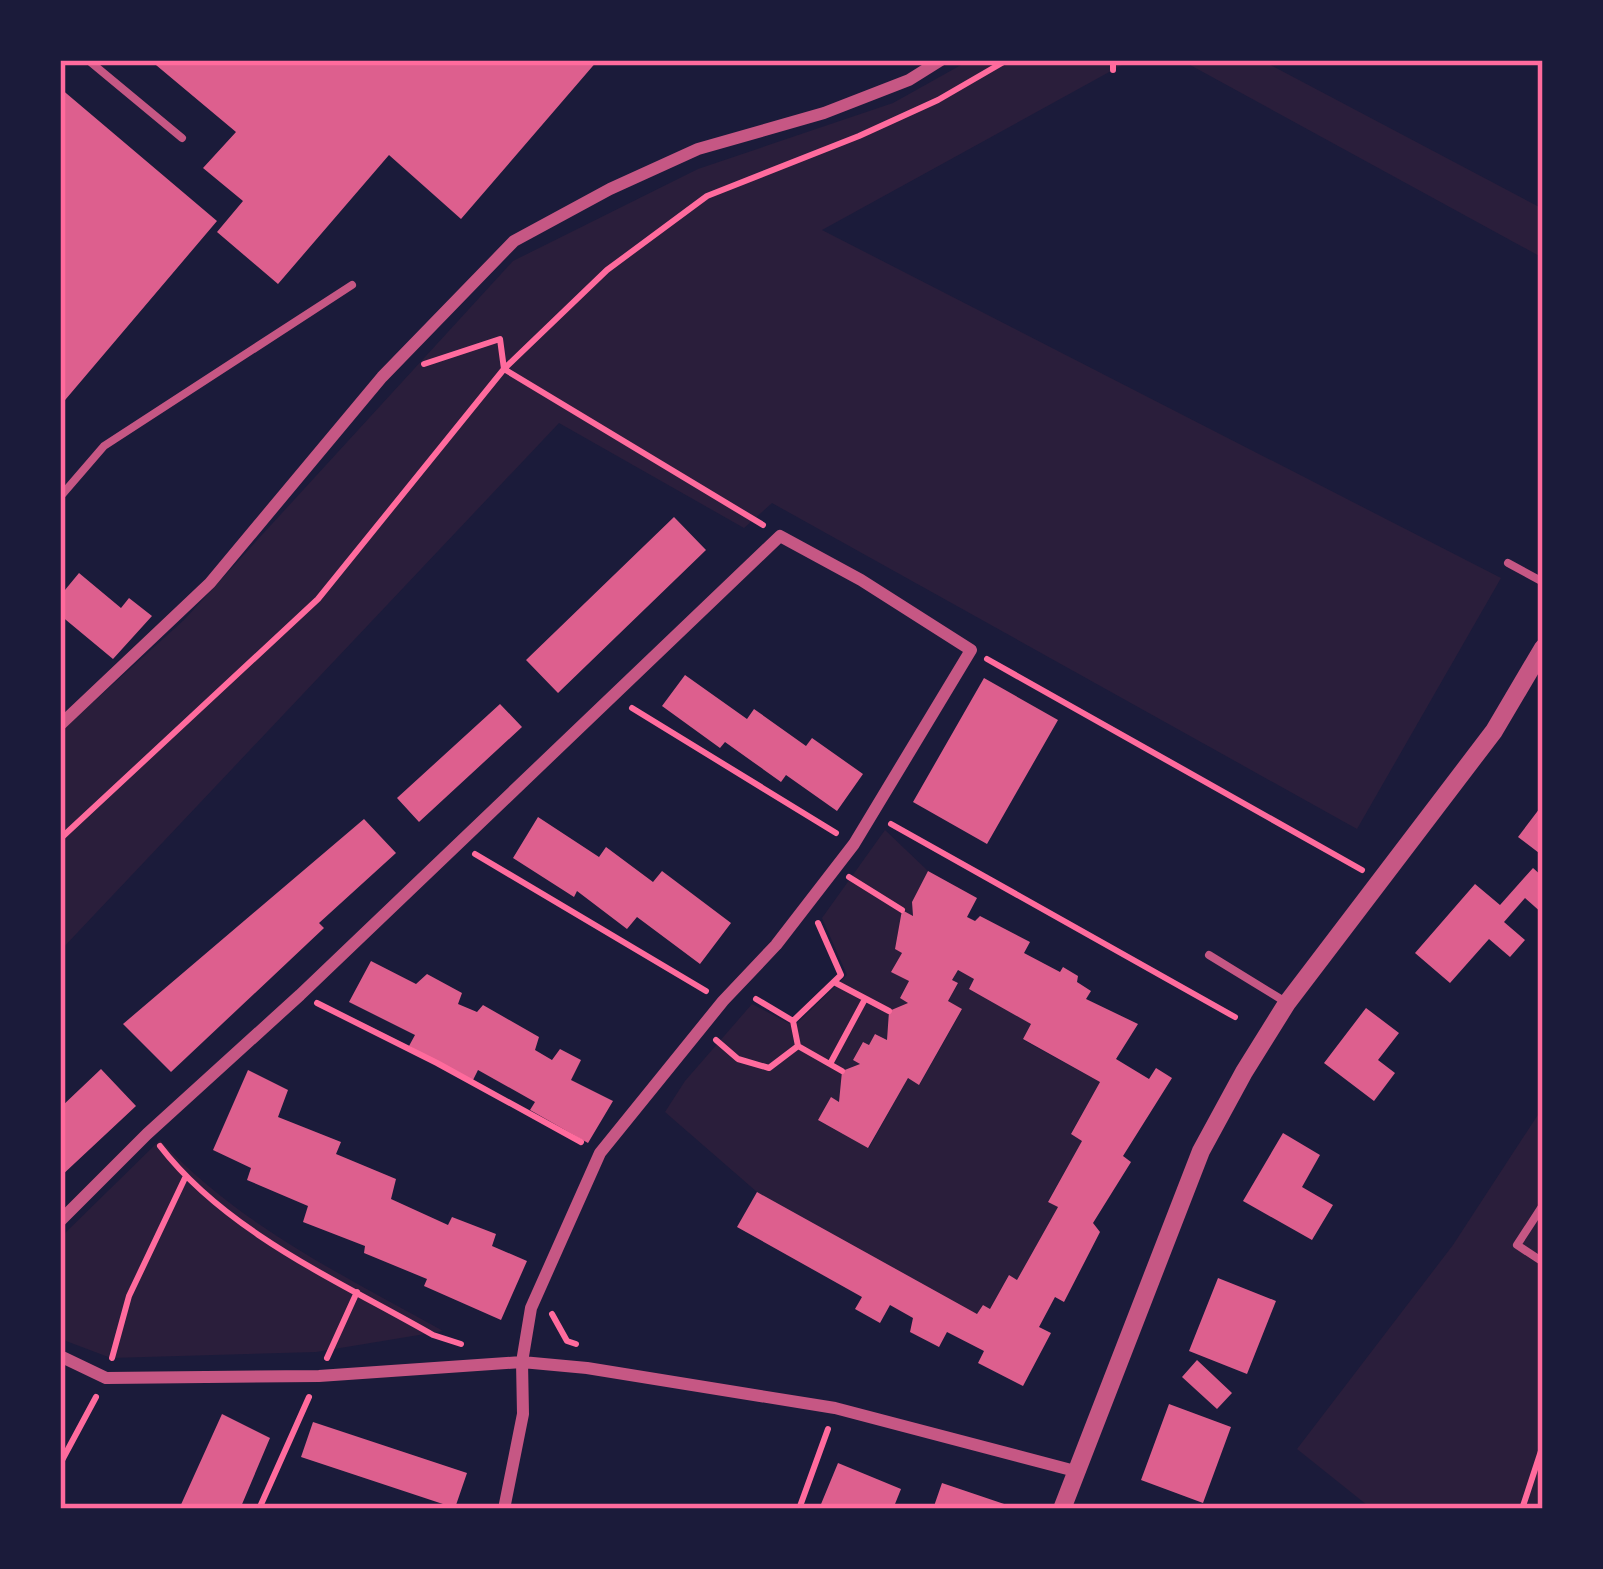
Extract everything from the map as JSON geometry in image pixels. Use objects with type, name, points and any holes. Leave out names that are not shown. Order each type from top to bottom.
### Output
[{"type":"street","points":[[60,725],[210,583],[382,377],[514,241],[698,149],[824,113],[909,80],[941,60]]},
{"type":"street","points":[[60,1221],[780,536],[861,580],[971,650],[854,844],[776,946],[723,1001],[600,1153],[531,1308],[522,1362],[523,1414],[504,1509]]},
{"type":"street","points":[[1062,1509],[1201,1151],[1244,1072],[1287,1004],[1494,731],[1543,648]]},
{"type":"street","points":[[60,1356],[106,1378],[319,1376],[522,1362],[587,1368],[835,1408],[1076,1471]]},
{"type":"lane","points":[[88,60],[182,138]]},
{"type":"lane","points":[[60,497],[104,446],[352,285]]},
{"type":"lane","points":[[1508,563],[1543,582]]},
{"type":"lane","points":[[1209,955],[1287,1004]]},
{"type":"lane","points":[[1543,1205],[1517,1245],[1543,1262]]},
{"type":"path","points":[[60,839],[318,598],[504,369],[607,269],[707,196],[859,136],[938,100],[1007,60]]},
{"type":"path","points":[[1113,60],[1113,70]]},
{"type":"path","points":[[382,377],[500,339],[504,369]]},
{"type":"path","points":[[504,369],[780,536]]},
{"type":"path","points":[[971,650],[1350,862],[1379,883]]},
{"type":"path","points":[[612,695],[854,844]]},
{"type":"path","points":[[873,812],[1235,1017]]},
{"type":"path","points":[[457,843],[723,1001]]},
{"type":"path","points":[[837,890],[848,876],[902,910]]},
{"type":"path","points":[[793,1021],[841,975],[816,918]]},
{"type":"path","points":[[833,982],[889,1011]]},
{"type":"path","points":[[300,995],[437,1063],[600,1153]]},
{"type":"path","points":[[751,996],[793,1021],[799,1046],[842,1071]]},
{"type":"path","points":[[830,1064],[866,999]]},
{"type":"path","points":[[703,1052],[727,1024]]},
{"type":"path","points":[[715,1039],[738,1060],[769,1068],[799,1046]]},
{"type":"path","points":[[147,1134],[185,1178],[289,1253],[433,1335],[478,1348]]},
{"type":"path","points":[[60,1464],[106,1378],[128,1296],[185,1178]]},
{"type":"path","points":[[550,1309],[567,1341],[586,1346]]},
{"type":"path","points":[[799,1509],[835,1408]]},
{"type":"path","points":[[1522,1509],[1543,1444]]},
{"type":"shaded area","points":[[970,60],[1131,60],[822,230],[1501,578],[1357,829],[772,503],[744,528],[559,423],[60,951],[60,732],[184,620],[513,261],[698,169],[893,103]]},
{"type":"shaded area","points":[[1181,60],[1261,60],[1543,209],[1543,258]]},
{"type":"shaded area","points":[[885,830],[928,871],[912,902],[913,916],[902,911],[895,948],[902,953],[892,972],[909,981],[900,997],[908,1003],[889,1011],[887,1040],[876,1034],[869,1045],[862,1043],[853,1060],[860,1064],[842,1071],[839,1102],[831,1098],[819,1121],[869,1148],[908,1078],[920,1084],[962,1010],[948,1001],[958,984],[952,980],[958,970],[974,979],[969,989],[1031,1024],[1023,1040],[1100,1082],[1071,1133],[1082,1141],[1048,1201],[1058,1207],[1017,1280],[1008,1276],[990,1309],[983,1305],[977,1314],[757,1192],[665,1112],[685,1081],[752,1004],[794,1026],[847,975],[822,918]]},
{"type":"shaded area","points":[[1543,1107],[1543,1509],[1372,1509],[1297,1449],[1453,1245]]},
{"type":"shaded area","points":[[160,1140],[257,1223],[443,1331],[316,1352],[111,1358],[66,1341],[60,1330],[60,1238]]},
{"type":"building","points":[[150,60],[598,60],[461,219],[389,155],[278,284],[217,232],[243,201],[203,168],[236,132]]},
{"type":"building","points":[[60,88],[217,221],[60,406]]},
{"type":"building","points":[[674,517],[706,550],[558,693],[526,660]]},
{"type":"building","points":[[79,573],[121,608],[129,598],[152,616],[113,659],[60,615],[60,596]]},
{"type":"building","points":[[685,675],[747,719],[754,709],[806,746],[812,738],[863,774],[837,811],[786,775],[781,782],[725,742],[720,748],[662,706]]},
{"type":"building","points":[[984,678],[1058,720],[987,844],[913,802]]},
{"type":"building","points":[[500,704],[522,727],[419,822],[397,798]]},
{"type":"building","points":[[1543,804],[1543,856],[1518,837]]},
{"type":"building","points":[[538,817],[599,857],[606,847],[653,882],[662,871],[731,923],[700,964],[637,917],[627,929],[577,891],[574,897],[513,858]]},
{"type":"building","points":[[364,819],[396,853],[171,1072],[123,1024]]},
{"type":"building","points":[[1533,868],[1543,877],[1543,914],[1525,898],[1504,922],[1525,940],[1510,957],[1489,939],[1450,983],[1415,953],[1475,884],[1500,905]]},
{"type":"building","points":[[928,871],[977,898],[967,917],[975,921],[980,916],[1030,942],[1024,953],[1078,976],[1077,982],[1091,991],[1086,999],[1138,1024],[1116,1059],[1149,1079],[1156,1068],[1172,1078],[1123,1156],[1131,1162],[1093,1223],[1100,1232],[1064,1302],[1055,1297],[1039,1327],[1051,1333],[1023,1386],[978,1363],[984,1351],[947,1332],[939,1347],[910,1332],[913,1318],[890,1305],[880,1323],[855,1309],[862,1297],[737,1227],[757,1192],[977,1314],[983,1305],[990,1309],[1009,1275],[1017,1280],[1058,1207],[1048,1202],[1082,1141],[1071,1134],[1100,1082],[1023,1039],[1031,1024],[969,989],[974,979],[958,970],[952,980],[958,983],[948,1001],[962,1009],[919,1085],[908,1078],[868,1148],[818,1120],[831,1097],[839,1102],[842,1071],[860,1064],[853,1060],[863,1042],[869,1045],[875,1034],[887,1040],[889,1011],[908,1003],[900,998],[909,981],[891,972],[902,953],[895,949],[902,910],[913,916],[912,902]]},
{"type":"building","points":[[371,961],[416,984],[427,974],[462,993],[458,1004],[477,1012],[483,1005],[539,1037],[535,1050],[552,1060],[560,1049],[581,1060],[571,1080],[613,1101],[588,1143],[530,1110],[535,1102],[478,1070],[472,1082],[409,1046],[415,1035],[349,1002]]},
{"type":"building","points":[[1366,1008],[1399,1033],[1378,1060],[1395,1073],[1374,1101],[1324,1063]]},
{"type":"building","points":[[101,1069],[136,1106],[60,1177],[60,1108]]},
{"type":"building","points":[[248,1070],[288,1090],[278,1117],[341,1142],[336,1154],[396,1179],[391,1199],[448,1225],[452,1217],[496,1234],[492,1246],[527,1261],[501,1320],[424,1286],[427,1279],[364,1253],[365,1246],[303,1222],[308,1206],[247,1180],[251,1168],[213,1150]]},
{"type":"building","points":[[1283,1133],[1320,1155],[1302,1187],[1333,1205],[1312,1240],[1243,1201]]},
{"type":"building","points":[[1218,1278],[1276,1301],[1247,1374],[1189,1351]]},
{"type":"building","points":[[1197,1360],[1232,1393],[1217,1409],[1182,1377]]},
{"type":"building","points":[[1169,1404],[1231,1427],[1203,1503],[1141,1480]]},
{"type":"building","points":[[222,1414],[270,1438],[240,1509],[179,1509]]},
{"type":"building","points":[[313,1422],[467,1473],[455,1508],[301,1457]]},
{"type":"building","points":[[838,1463],[901,1489],[893,1509],[819,1509]]},
{"type":"building","points":[[942,1483],[1016,1508],[1016,1509],[933,1509]]}]
